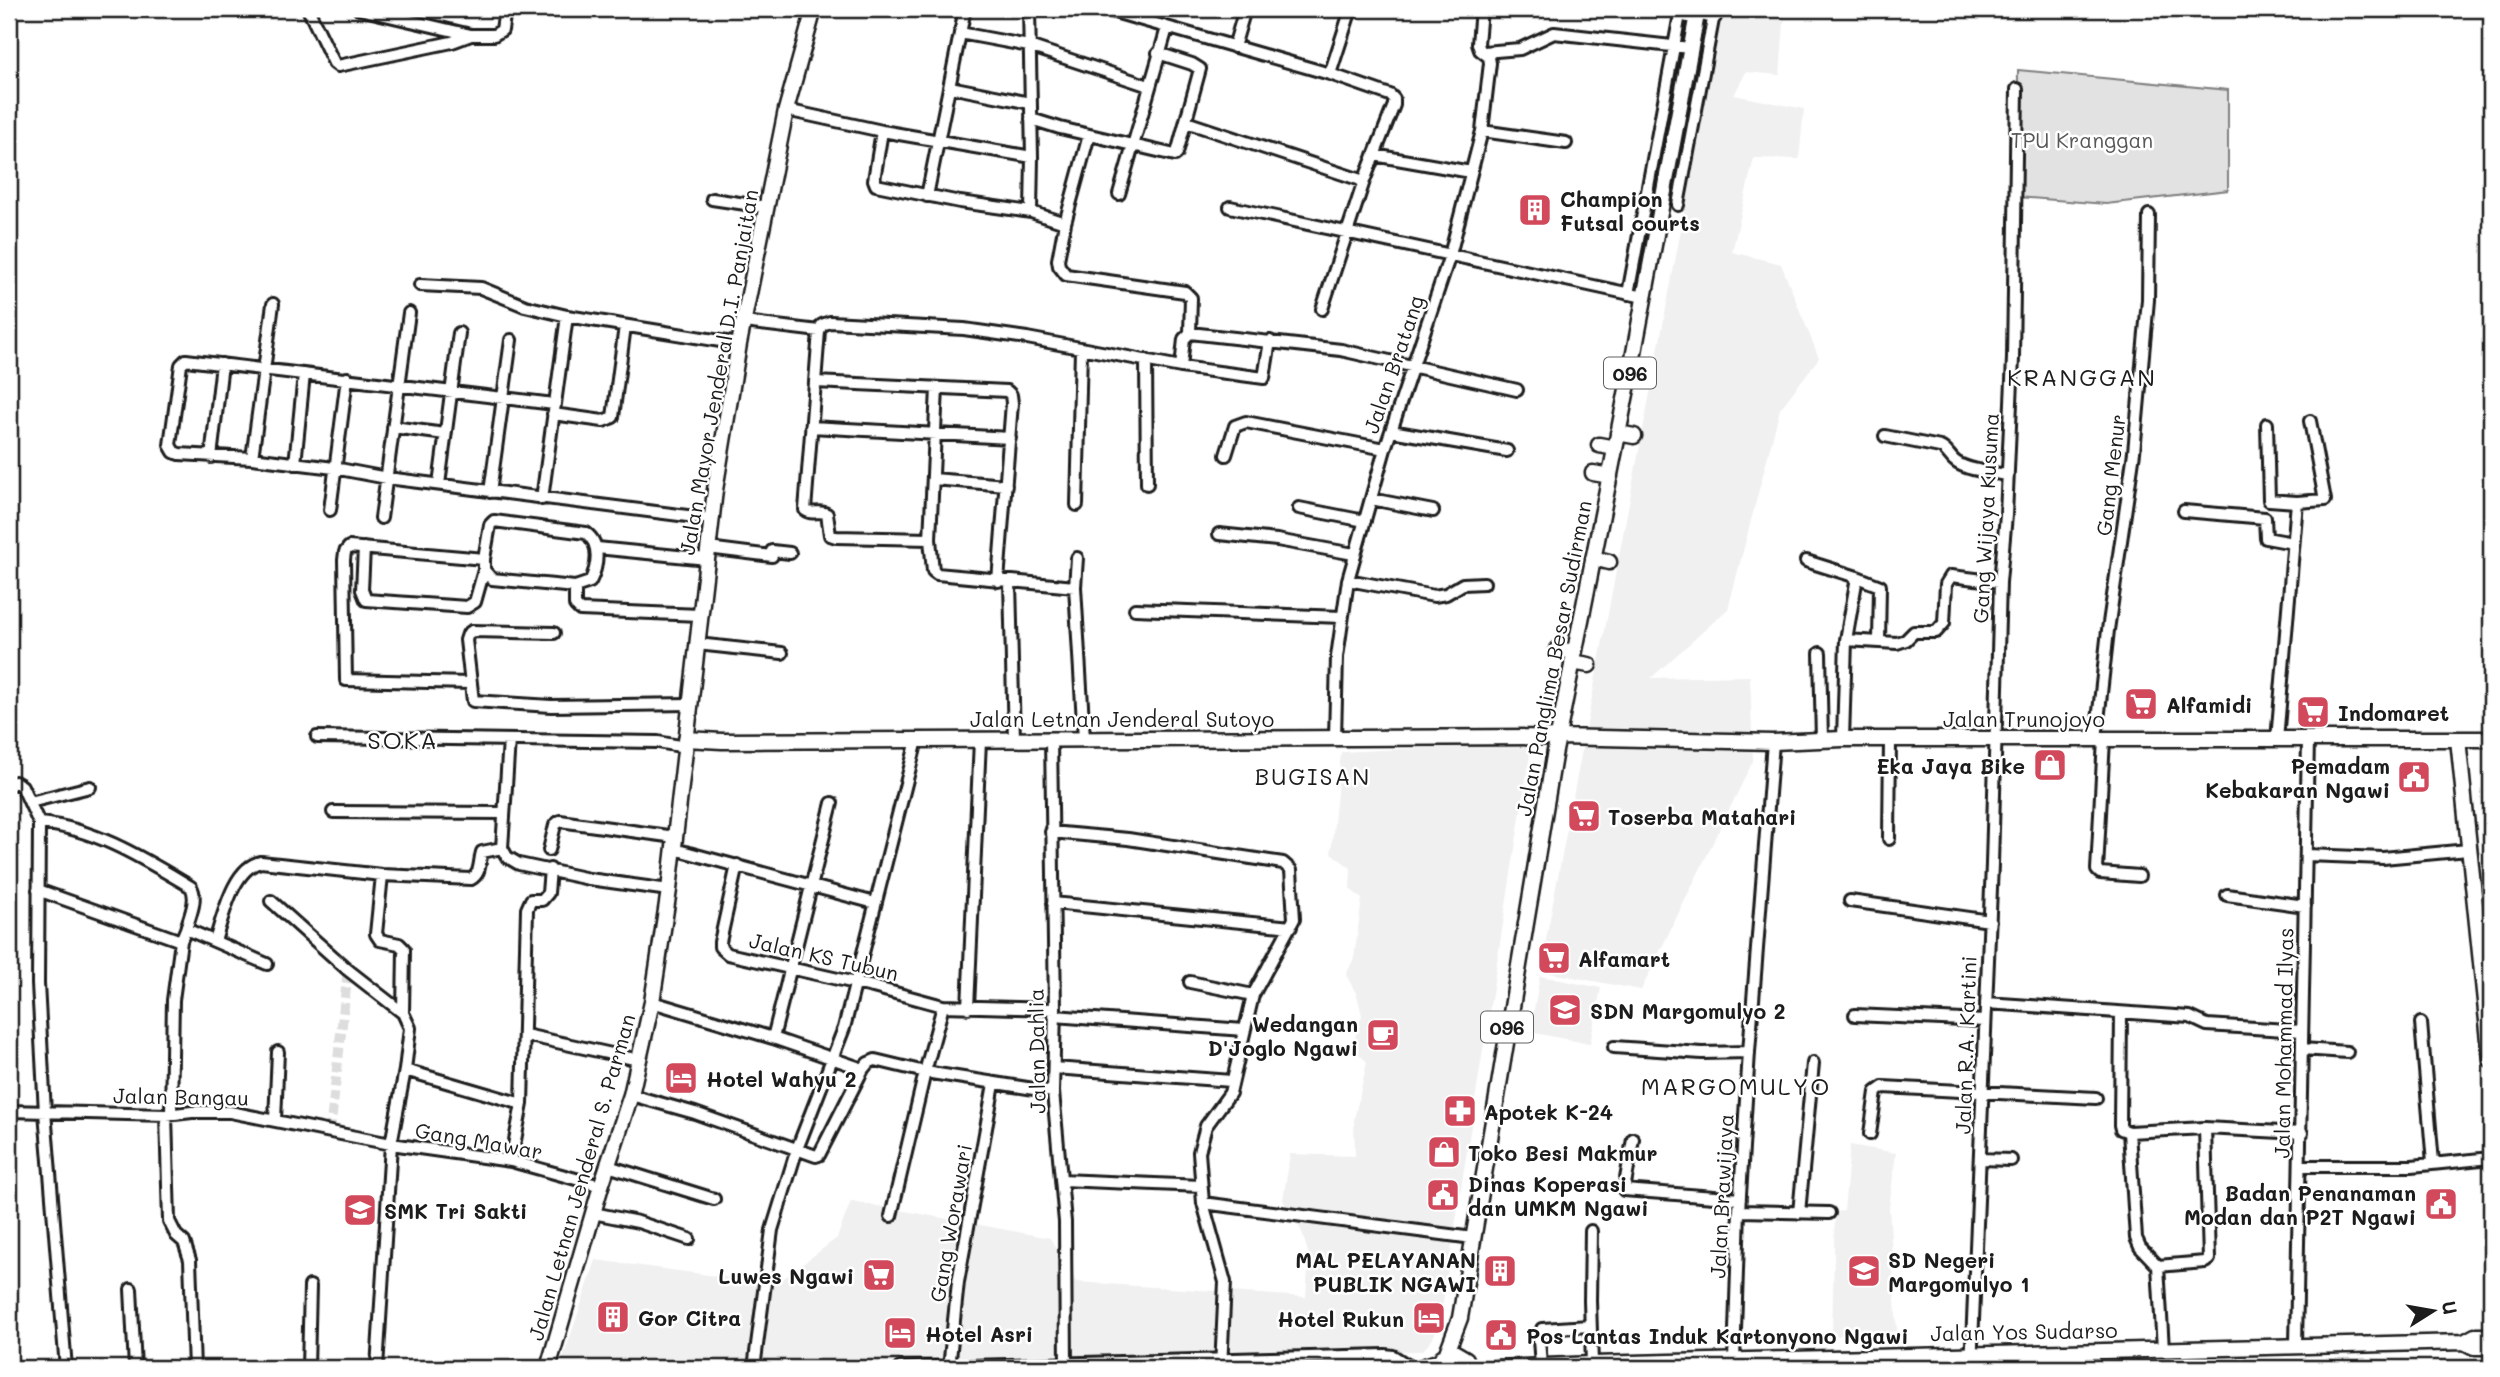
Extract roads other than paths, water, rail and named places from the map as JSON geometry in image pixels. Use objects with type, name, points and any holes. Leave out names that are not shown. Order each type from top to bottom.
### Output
[{"type":"main road","name":"Jalan Mayor Jenderal D.I. Panjaitan","points":[[686,743],[711,519],[739,344],[786,110],[814,9]]},
{"type":"main road","points":[[1680,11],[1714,12]]},
{"type":"main road","name":"Jalan Panglima Besar Sudirman","points":[[1441,1361],[1460,1318],[1558,737],[1632,365],[1697,13]]},
{"type":"main road","points":[[1641,225],[1657,228]]},
{"type":"main road","points":[[1632,365],[1648,368]]},
{"type":"main road","points":[[1599,444],[1634,436]]},
{"type":"main road","points":[[1593,473],[1610,476]]},
{"type":"main road","points":[[1593,558],[1609,562]]},
{"type":"main road","points":[[1558,649],[1589,665]]},
{"type":"main road","name":"Jalan Trunojoyo","points":[[1558,737],[1773,742],[1843,739],[2491,739]]},
{"type":"main road","name":"Jalan Letnan Jenderal Sutoyo","points":[[686,743],[1558,737]]},
{"type":"main road","points":[[2458,739],[2469,850],[2484,931],[2491,1060]]},
{"type":"main road","name":"Jalan Letnan Jenderal S. Parman","points":[[548,1368],[601,1186],[631,1095],[652,1002],[670,890],[686,743]]},
{"type":"main road","name":"Jalan Panglima Besar Sudirman","points":[[1460,1318],[1467,1361]]},
{"type":"main road","name":"Jalan Yos Sudarso","points":[[2464,1342],[2474,1336],[2491,1336]]},
{"type":"main road","name":"Jalan Yos Sudarso","points":[[1441,1361],[1454,1352],[1467,1361],[1504,1367],[2464,1342],[2474,1347],[2491,1347]]},
{"type":"main road","points":[[1419,1368],[1441,1361]]},
{"type":"street","points":[[307,9],[338,66],[471,35]]},
{"type":"street","points":[[359,9],[471,35],[492,36],[500,32],[505,9]]},
{"type":"street","points":[[927,196],[965,9]]},
{"type":"street","points":[[1029,9],[1031,212]]},
{"type":"street","points":[[1104,9],[1329,74],[1390,95],[1394,99],[1322,309]]},
{"type":"street","points":[[1234,47],[1245,9]]},
{"type":"street","points":[[1329,74],[1351,9]]},
{"type":"street","name":"Jalan Bratang","points":[[1335,738],[1337,657],[1354,554],[1385,449],[1450,255],[1482,131],[1490,63],[1489,57],[1480,50],[1478,44],[1481,9]]},
{"type":"street","points":[[1628,294],[1680,11]]},
{"type":"street","points":[[1678,205],[1714,12]]},
{"type":"street","points":[[1119,194],[1167,28]]},
{"type":"street","points":[[960,33],[1029,46],[1149,86]]},
{"type":"street","points":[[1484,51],[1520,49],[1554,33],[1690,48]]},
{"type":"street","points":[[1031,119],[1175,155],[1200,67],[1158,53]]},
{"type":"street","points":[[950,86],[1030,103]]},
{"type":"street","name":"Gang Wijaya Kusuma","points":[[1996,739],[2000,582],[2016,269],[2017,89]]},
{"type":"street","points":[[786,110],[882,131],[1032,157]]},
{"type":"street","points":[[1186,122],[1364,181]]},
{"type":"street","points":[[882,131],[874,180],[876,185],[1031,212],[1065,223]]},
{"type":"street","points":[[1482,131],[1566,142]]},
{"type":"street","points":[[1089,135],[1065,223],[1059,266],[1066,275],[1185,292],[1191,298],[1191,333]]},
{"type":"street","points":[[1374,155],[1471,172]]},
{"type":"street","points":[[712,199],[766,207]]},
{"type":"street","points":[[1230,207],[1644,298]]},
{"type":"street","name":"Gang Menur","points":[[2139,876],[2100,873],[2097,870],[2100,739],[2108,630],[2136,439],[2148,300],[2149,215]]},
{"type":"street","points":[[420,285],[481,288],[524,306],[567,316],[739,344]]},
{"type":"street","points":[[252,458],[272,304]]},
{"type":"street","points":[[381,519],[409,313]]},
{"type":"street","points":[[542,499],[567,316]]},
{"type":"street","points":[[744,322],[819,331]]},
{"type":"street","points":[[930,539],[836,537],[827,530],[827,514],[808,512],[804,507],[819,331],[822,325],[830,322],[964,329],[1181,367],[1264,378],[1270,341]]},
{"type":"street","points":[[625,326],[613,417],[603,421],[502,398],[186,360],[183,361],[170,445],[174,452],[334,468],[490,492],[711,519]]},
{"type":"street","points":[[439,484],[459,332]]},
{"type":"street","points":[[1181,367],[1184,339],[1191,333],[1341,350],[1517,390]]},
{"type":"street","points":[[490,492],[511,340]]},
{"type":"street","points":[[1077,505],[1081,350]]},
{"type":"street","points":[[1146,360],[1147,484]]},
{"type":"street","points":[[211,457],[222,364]]},
{"type":"street","points":[[295,464],[304,374]]},
{"type":"street","points":[[330,510],[347,379]]},
{"type":"street","points":[[815,382],[1007,391],[1011,395],[1004,582],[1014,740]]},
{"type":"street","points":[[937,388],[931,566],[937,574],[1075,587]]},
{"type":"street","points":[[2267,424],[2269,500],[2325,500],[2310,421]]},
{"type":"street","points":[[1226,455],[1235,426],[1246,422],[1385,449]]},
{"type":"street","points":[[393,427],[445,434]]},
{"type":"street","points":[[811,427],[1010,438]]},
{"type":"street","points":[[1391,431],[1507,451]]},
{"type":"street","points":[[1885,436],[1940,446],[1946,449],[1956,462],[2007,475]]},
{"type":"street","points":[[933,479],[1006,485]]},
{"type":"street","points":[[1371,499],[1433,511]]},
{"type":"street","points":[[2277,740],[2297,502]]},
{"type":"street","points":[[1299,508],[1365,520]]},
{"type":"street","points":[[2184,511],[2265,518],[2266,538],[2293,543]]},
{"type":"street","points":[[364,548],[362,590],[366,600],[472,605],[484,565],[490,525],[494,521],[586,533],[594,539],[597,548],[594,574],[590,582],[575,587],[492,579],[484,565]]},
{"type":"street","points":[[1219,534],[1277,540],[1354,554]]},
{"type":"street","points":[[470,683],[346,680],[345,552],[349,547],[364,548],[484,565]]},
{"type":"street","points":[[597,548],[772,556],[772,551],[790,553]]},
{"type":"street","points":[[1077,558],[1075,587],[1084,739]]},
{"type":"street","points":[[1806,561],[1881,586],[1879,641]]},
{"type":"street","points":[[1846,640],[1901,642],[1914,632],[1940,629],[1944,623],[1946,584],[1951,576],[2000,582]]},
{"type":"street","points":[[1843,739],[1846,640],[1857,577]]},
{"type":"street","points":[[1348,580],[1434,596],[1446,594],[1463,584],[1484,583]]},
{"type":"street","points":[[575,587],[575,605],[580,610],[700,615]]},
{"type":"street","points":[[1135,609],[1342,617]]},
{"type":"street","points":[[554,633],[472,631],[468,634],[466,639],[471,698],[479,703],[587,706],[691,704]]},
{"type":"street","points":[[697,644],[782,653]]},
{"type":"street","points":[[1820,653],[1822,740]]},
{"type":"street","points":[[317,737],[686,743]]},
{"type":"street","name":"Jalan R.A. Kartini","points":[[1970,1368],[1996,739]]},
{"type":"street","points":[[509,740],[502,848],[507,857],[519,864],[589,879],[670,890]]},
{"type":"street","points":[[754,1368],[772,1230],[797,1149],[844,1028],[916,740]]},
{"type":"street","points":[[968,1008],[980,740]]},
{"type":"street","name":"Jalan Dahlia","points":[[1051,740],[1054,1092],[1065,1222],[1066,1365]]},
{"type":"street","points":[[1889,839],[1890,740]]},
{"type":"street","name":"Jalan Mohammad Ilyas","points":[[2297,1346],[2308,740]]},
{"type":"street","name":"Jalan Brawijaya","points":[[1734,1360],[1739,1205],[1773,742]]},
{"type":"street","points":[[9,785],[19,783],[39,823],[38,984],[45,1112],[66,1368]]},
{"type":"street","points":[[30,802],[90,786]]},
{"type":"street","points":[[773,1038],[832,803]]},
{"type":"street","points":[[333,812],[505,813]]},
{"type":"street","points":[[549,850],[555,825],[560,821],[675,843],[737,865],[875,902]]},
{"type":"street","points":[[39,823],[62,825],[98,838],[146,860],[191,887],[194,892],[181,941],[173,1000],[168,1115],[169,1221],[176,1235],[184,1242],[190,1259],[194,1368]]},
{"type":"street","points":[[1051,832],[1128,839],[1283,863],[1291,870],[1295,909],[1291,927],[1253,995],[1230,1093],[1206,1126],[1200,1140],[1199,1164],[1203,1203],[1225,1282],[1221,1364]]},
{"type":"street","points":[[215,942],[231,893],[245,869],[253,863],[382,875],[471,879],[476,877],[479,871],[482,852],[502,848]]},
{"type":"street","points":[[2307,855],[2384,858],[2469,850]]},
{"type":"street","name":"Jalan KS Tubun","points":[[737,865],[720,947],[728,954],[943,1006],[1054,1012],[1244,1030]]},
{"type":"street","points":[[511,1161],[522,1104],[527,909],[531,900],[542,900],[548,893],[550,869]]},
{"type":"street","points":[[377,1368],[391,1144],[410,1028],[403,1013],[404,949],[399,944],[380,940],[376,934],[382,875]]},
{"type":"street","points":[[38,890],[181,941]]},
{"type":"street","points":[[2227,895],[2305,906]]},
{"type":"street","points":[[271,901],[348,970],[403,1013]]},
{"type":"street","points":[[1850,901],[1990,922]]},
{"type":"street","points":[[1053,903],[1291,927]]},
{"type":"street","points":[[186,929],[267,964]]},
{"type":"street","points":[[1190,982],[1253,995]]},
{"type":"street","points":[[652,1002],[773,1038],[863,1069]]},
{"type":"street","points":[[1986,1003],[2190,1017],[2207,1025],[2302,1031]]},
{"type":"street","points":[[891,1216],[943,1006]]},
{"type":"street","points":[[2121,1013],[2122,1129],[2129,1132],[2205,1128],[2302,1133]]},
{"type":"street","points":[[1855,1015],[1985,1021]]},
{"type":"street","points":[[2421,1023],[2433,1163]]},
{"type":"street","points":[[525,1035],[639,1060]]},
{"type":"street","points":[[1614,1047],[1702,1053],[1749,1052]]},
{"type":"street","points":[[2302,1049],[2347,1052]]},
{"type":"street","points":[[275,1120],[278,1052]]},
{"type":"street","points":[[631,1095],[695,1113],[816,1156],[819,1155],[863,1069],[875,1060],[925,1072],[1054,1092]]},
{"type":"street","points":[[1800,1213],[1813,1063]]},
{"type":"street","points":[[1054,1068],[1232,1081]]},
{"type":"street","points":[[405,1070],[522,1104]]},
{"type":"street","name":"Gang Worawari","points":[[949,1368],[958,1282],[994,1084]]},
{"type":"street","points":[[1870,1134],[1876,1092],[1883,1087],[2096,1098]]},
{"type":"street","name":"Jalan Bangau","points":[[9,1111],[168,1115],[230,1112],[391,1144]]},
{"type":"street","points":[[2158,1266],[2205,1262],[2209,1259],[2205,1128]]},
{"type":"street","points":[[2129,1132],[2136,1238],[2140,1247],[2158,1266],[2163,1349]]},
{"type":"street","points":[[1633,1139],[1624,1190],[1800,1213],[1829,1213]]},
{"type":"street","name":"Gang Mawar","points":[[391,1144],[511,1161],[601,1186]]},
{"type":"street","points":[[2300,1166],[2374,1167],[2491,1158]]},
{"type":"street","points":[[1980,1159],[2011,1160]]},
{"type":"street","points":[[608,1166],[714,1199]]},
{"type":"street","points":[[1062,1180],[1201,1186]]},
{"type":"street","points":[[1203,1203],[1473,1238]]},
{"type":"street","points":[[593,1213],[638,1222],[689,1239]]},
{"type":"street","points":[[1586,1365],[1590,1326],[1591,1231]]},
{"type":"street","points":[[308,1368],[310,1286]]},
{"type":"street","points":[[131,1289],[135,1368]]},
{"type":"street","points":[[1541,1365],[1539,1340],[1542,1329],[1590,1326]]},
{"type":"street","points":[[900,1368],[1221,1364],[1385,1355],[1393,1356],[1412,1368]]},
{"type":"tunnel","points":[[330,1132],[348,970]]},
{"type":"place","name":"Champion Futsal courts","points":[[1535,210]]},
{"type":"place","name":"Alfamidi","points":[[2141,704]]},
{"type":"place","name":"Indomaret","points":[[2313,712]]},
{"type":"place","name":"Eka Jaya Bike","points":[[2050,765]]},
{"type":"place","name":"Pemadam Kebakaran Ngawi","points":[[2414,777]]},
{"type":"place","name":"Toserba Matahari","points":[[1584,816]]},
{"type":"place","name":"Alfamart","points":[[1554,958]]},
{"type":"place","name":"SDN Margomulyo 2","points":[[1565,1010]]},
{"type":"place","name":"Wedangan D'Joglo Ngawi","points":[[1383,1035]]},
{"type":"place","name":"Hotel Wahyu 2","points":[[681,1078]]},
{"type":"place","name":"Apotek K-24","points":[[1460,1111]]},
{"type":"place","name":"Toko Besi Makmur","points":[[1444,1152]]},
{"type":"place","name":"Dinas Koperasi dan UMKM Ngawi","points":[[1443,1195]]},
{"type":"place","name":"Badan Penanaman Modan dan P2T Ngawi","points":[[2441,1204]]},
{"type":"place","name":"SMK Tri Sakti","points":[[360,1210]]},
{"type":"place","name":"MAL PELAYANAN PUBLIK NGAWI","points":[[1500,1271]]},
{"type":"place","name":"SD Negeri Margomulyo 1","points":[[1864,1271]]},
{"type":"place","name":"Luwes Ngawi","points":[[879,1275]]},
{"type":"place","name":"Gor Citra","points":[[613,1317]]},
{"type":"place","name":"Hotel Rukun","points":[[1429,1318]]},
{"type":"place","name":"Hotel Asri","points":[[900,1333]]},
{"type":"place","name":"Pos Lantas Induk Kartonyono Ngawi","points":[[1501,1335]]},
{"type":"district","name":"KRANGGAN","points":[[2082,376]]},
{"type":"district","name":"SOKA","points":[[403,739]]},
{"type":"district","name":"BUGISAN","points":[[1313,776]]},
{"type":"district","name":"MARGOMULYO","points":[[1736,1085]]},
{"type":"park label","name":"TPU Kranggan","points":[[2082,139]]}]
